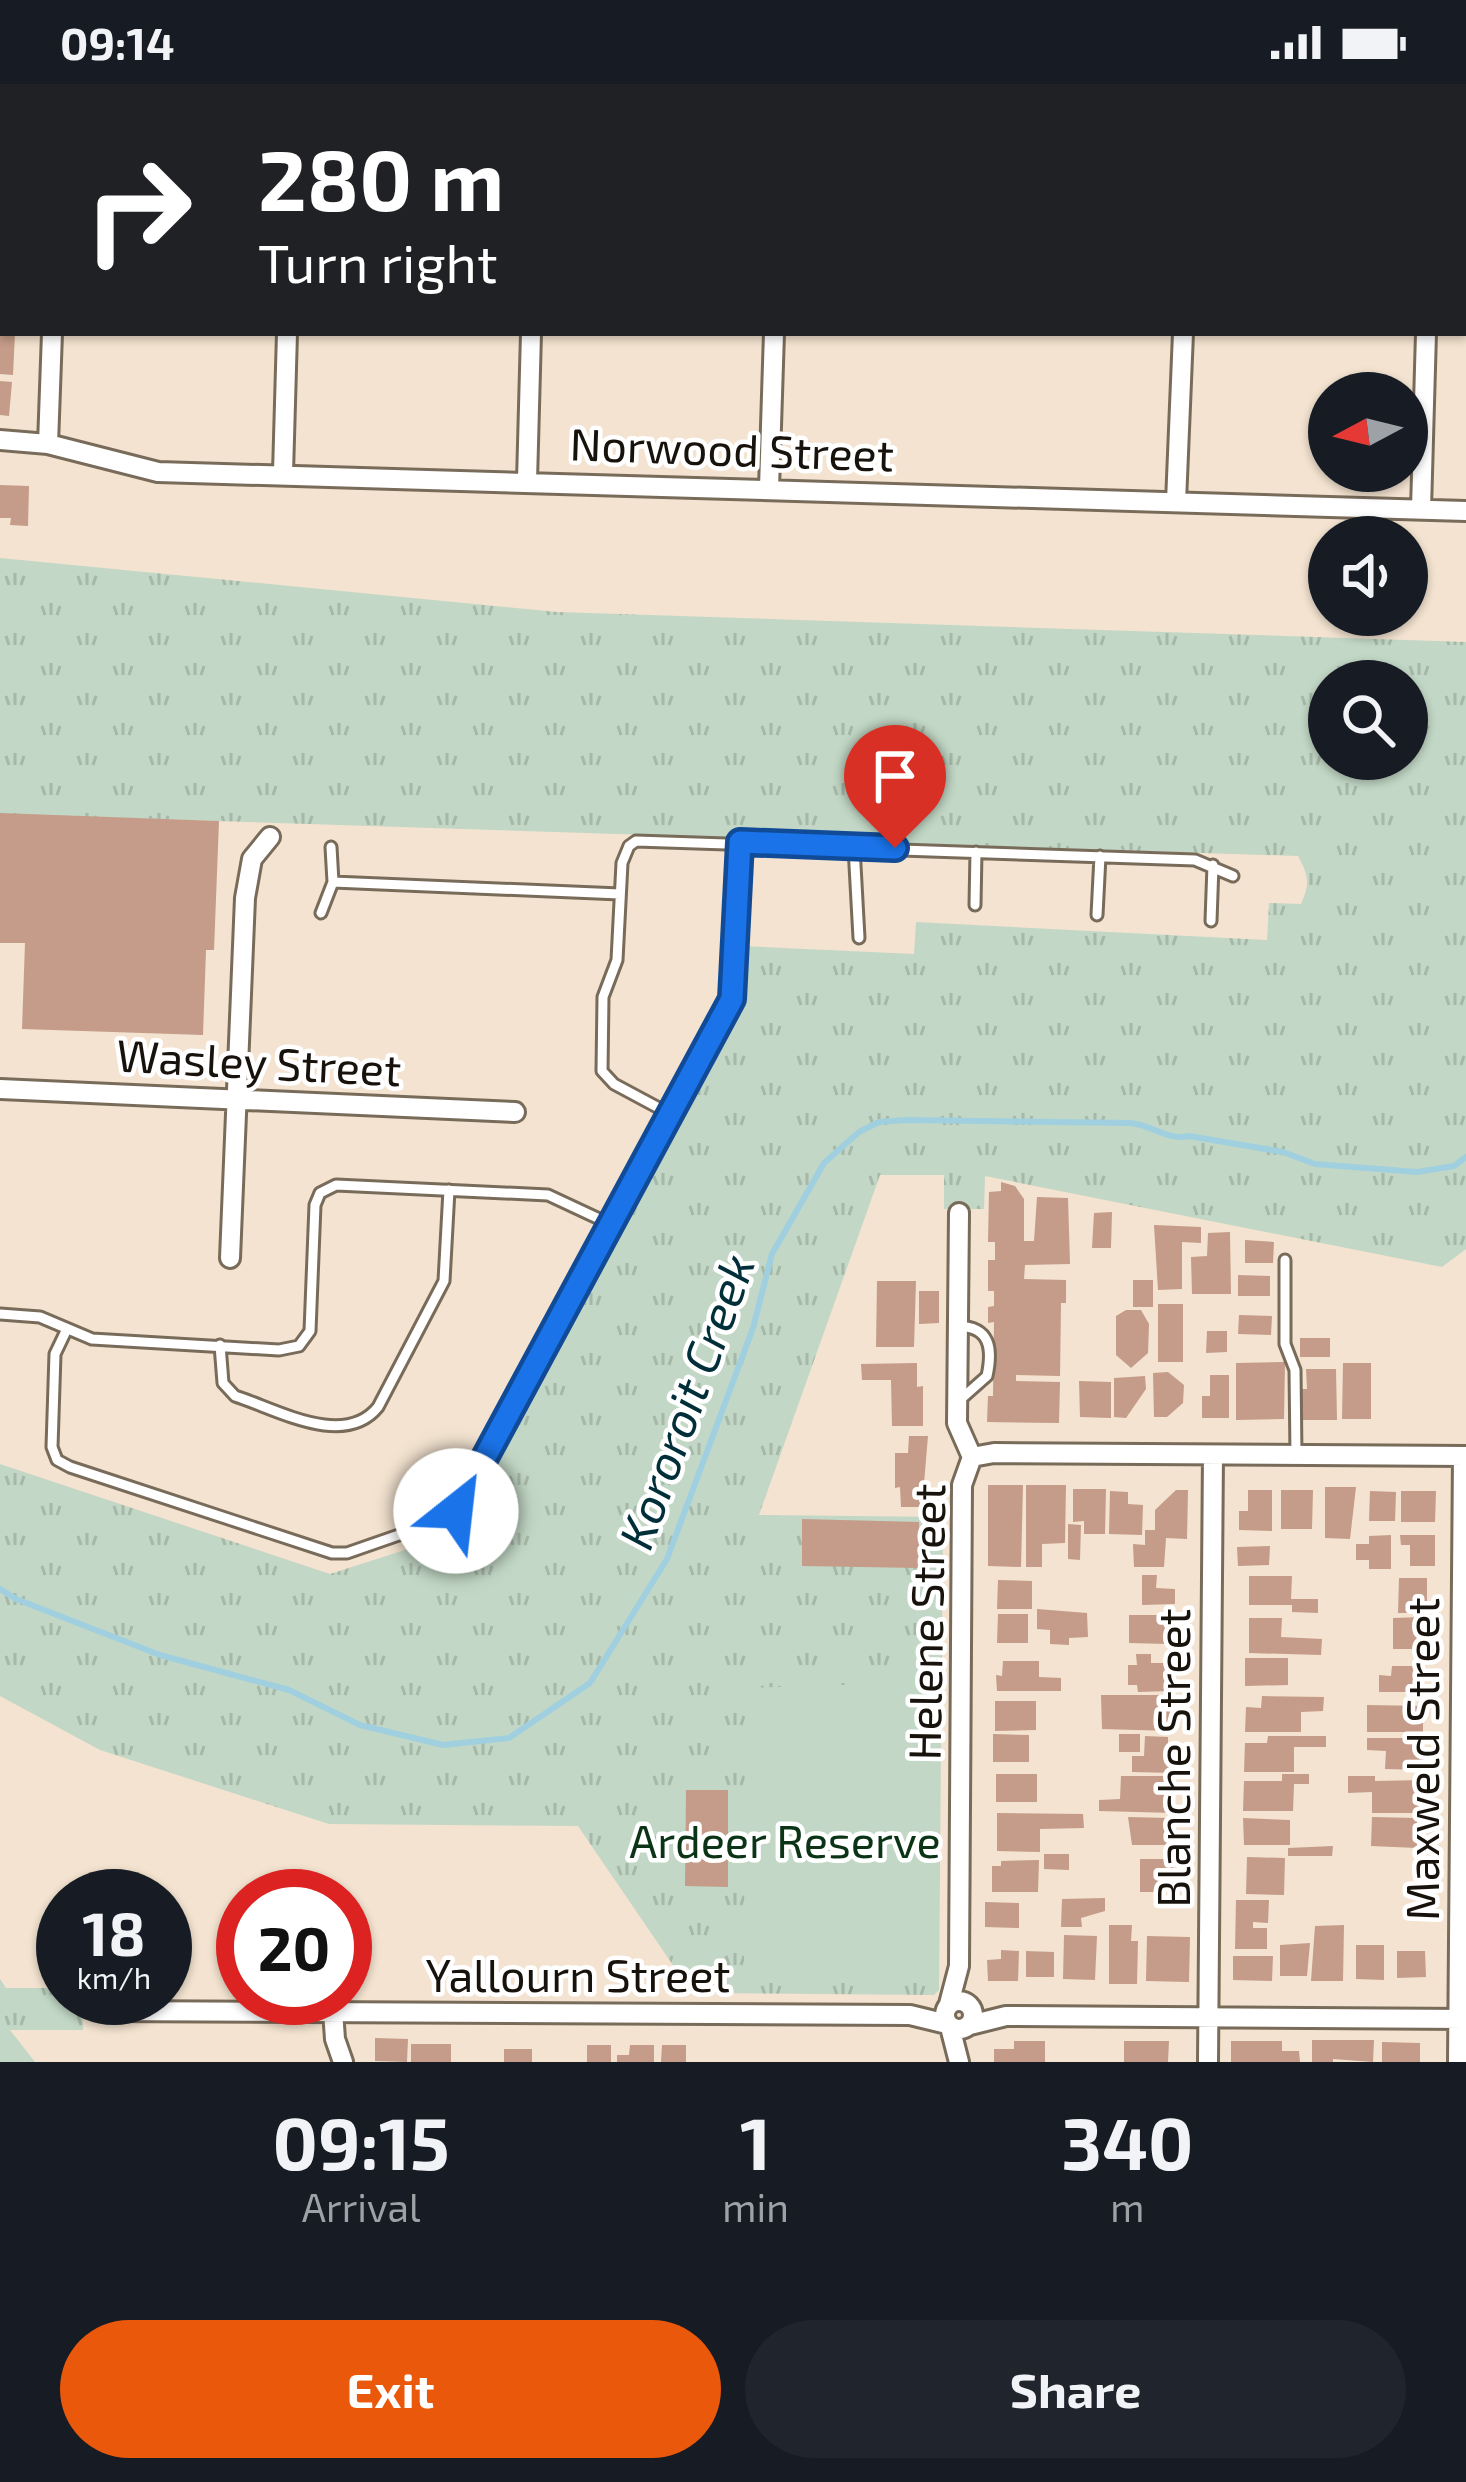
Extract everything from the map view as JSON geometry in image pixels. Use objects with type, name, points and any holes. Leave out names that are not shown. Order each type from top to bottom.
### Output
[{"type":"street","points":[[48,444],[52,336]]},
{"type":"street","points":[[283,473],[287,336]]},
{"type":"street","points":[[527,481],[531,336]]},
{"type":"street","points":[[769,488],[774,336]]},
{"type":"street","points":[[1176,502],[1183,336]]},
{"type":"street","points":[[1421,508],[1426,336]]},
{"type":"street","name":"Norwood Street","points":[[0,440],[48,444],[158,472],[1466,511]]},
{"type":"street","points":[[230,1258],[248,872],[257,850],[270,837]]},
{"type":"street","name":"Wasley Street","points":[[0,1089],[514,1112]]},
{"type":"street","name":"Helene Street","points":[[959,1213],[957,1402],[959,1435],[972,1457],[962,1486],[959,2015]]},
{"type":"street","points":[[972,1457],[994,1453],[1465,1456]]},
{"type":"street","name":"Blanche Street","points":[[1208,2062],[1213,1455]]},
{"type":"street","name":"Maxweld Street","points":[[1458,2062],[1465,1456]]},
{"type":"street","name":"Yallourn Street","points":[[372,2011],[1462,2019]]},
{"type":"street","points":[[341,2025],[345,2062]]},
{"type":"lane","points":[[670,1114],[614,1084],[602,1071],[603,997],[617,960],[624,854],[636,841],[1195,860],[1233,876]]},
{"type":"lane","points":[[66,1331],[55,1354],[52,1447],[57,1460],[310,1546],[347,1553],[456,1511],[732,999],[740,842]]},
{"type":"lane","points":[[321,913],[333,882],[331,847]]},
{"type":"lane","points":[[854,847],[859,938]]},
{"type":"lane","points":[[975,905],[976,852]]},
{"type":"lane","points":[[1097,915],[1100,856]]},
{"type":"lane","points":[[1211,921],[1213,866]]},
{"type":"lane","points":[[333,882],[620,894]]},
{"type":"lane","points":[[0,1314],[40,1318],[92,1339],[280,1350],[299,1346],[310,1331],[315,1204],[327,1188],[556,1197],[610,1224]]},
{"type":"lane","points":[[220,1345],[221,1375],[235,1396],[335,1427],[368,1418],[444,1281],[449,1190]]},
{"type":"lane","points":[[1285,1260],[1285,1344],[1294,1370],[1296,1455]]},
{"type":"lane","points":[[957,1402],[987,1376],[990,1360],[984,1332],[958,1326]]},
{"type":"green space","name":"Ardeer Reserve","points":[[0,558],[557,612],[1466,642],[1466,1249],[1442,1267],[985,1176],[984,1209],[944,1209],[944,1175],[880,1175],[759,1515],[943,1517],[939,1990],[934,1995],[692,1993],[578,1826],[329,1824],[100,1750],[0,1696],[0,1464],[330,1574],[461,1532],[741,1009],[742,946],[914,954],[916,922],[1267,940],[1269,903],[1301,904],[1304,897],[1307,880],[1298,856],[0,814]]},
{"type":"green space","name":"Ardeer Reserve","points":[[931,1682],[929,1977],[744,1974],[745,1688]]},
{"type":"green space","points":[[0,1979],[6,1988],[36,1988],[36,2025],[83,2025],[83,2030],[10,2030],[35,2062],[0,2062]]},
{"type":"building","points":[[0,336],[15,336],[13,375],[0,374]]},
{"type":"building","points":[[0,381],[12,382],[9,416],[0,415]]},
{"type":"building","points":[[0,485],[29,486],[28,526],[10,525],[11,518],[0,518]]},
{"type":"building","points":[[0,813],[219,821],[214,950],[206,950],[203,1035],[22,1029],[25,943],[0,943]]},
{"type":"building","points":[[1001,1182],[1015,1186],[1024,1199],[1024,1241],[1034,1241],[1037,1197],[1068,1198],[1070,1264],[1025,1265],[1024,1279],[1066,1280],[1060,1376],[1016,1375],[1016,1381],[1060,1382],[1059,1423],[987,1422],[988,1396],[993,1396],[994,1322],[988,1323],[994,1291],[988,1291],[988,1260],[995,1260],[995,1242],[988,1242],[989,1192],[1001,1191]]},
{"type":"building","points":[[1112,1212],[1111,1248],[1092,1248],[1094,1213]]},
{"type":"building","points":[[1154,1225],[1201,1227],[1201,1243],[1182,1242],[1182,1289],[1158,1290]]},
{"type":"building","points":[[1230,1232],[1231,1294],[1192,1294],[1191,1257],[1207,1256],[1208,1233]]},
{"type":"building","points":[[1245,1240],[1274,1242],[1273,1263],[1245,1263]]},
{"type":"building","points":[[1238,1275],[1270,1276],[1270,1296],[1238,1296]]},
{"type":"building","points":[[1133,1280],[1153,1280],[1153,1307],[1133,1307]]},
{"type":"building","points":[[877,1281],[916,1281],[914,1347],[876,1347]]},
{"type":"building","points":[[919,1291],[939,1291],[939,1323],[919,1324]]},
{"type":"building","points":[[1158,1304],[1183,1304],[1183,1362],[1158,1362]]},
{"type":"building","points":[[1141,1310],[1149,1324],[1148,1353],[1131,1368],[1116,1355],[1116,1316]]},
{"type":"building","points":[[1239,1315],[1272,1316],[1271,1335],[1238,1334]]},
{"type":"building","points":[[1207,1331],[1227,1331],[1227,1352],[1206,1353]]},
{"type":"building","points":[[1300,1338],[1330,1338],[1330,1357],[1300,1357]]},
{"type":"building","points":[[1285,1362],[1284,1419],[1236,1420],[1236,1363]]},
{"type":"building","points":[[917,1363],[917,1387],[923,1386],[923,1426],[892,1426],[891,1380],[862,1380],[861,1364]]},
{"type":"building","points":[[1343,1363],[1371,1363],[1371,1419],[1342,1419]]},
{"type":"building","points":[[1306,1369],[1336,1369],[1337,1420],[1302,1420]]},
{"type":"building","points":[[1168,1372],[1184,1385],[1183,1403],[1167,1417],[1154,1417],[1153,1373]]},
{"type":"building","points":[[1210,1375],[1229,1375],[1229,1418],[1202,1418],[1202,1396],[1210,1396]]},
{"type":"building","points":[[1145,1376],[1146,1389],[1126,1418],[1114,1417],[1114,1378]]},
{"type":"building","points":[[1079,1381],[1111,1382],[1111,1418],[1080,1417]]},
{"type":"building","points":[[909,1436],[928,1436],[922,1507],[901,1507],[900,1487],[895,1488],[895,1453],[908,1453]]},
{"type":"building","points":[[988,1485],[1023,1485],[1021,1567],[988,1566]]},
{"type":"building","points":[[1026,1485],[1066,1485],[1065,1543],[1042,1544],[1042,1567],[1026,1567]]},
{"type":"building","points":[[1325,1487],[1356,1487],[1350,1539],[1325,1538]]},
{"type":"building","points":[[1073,1489],[1106,1489],[1105,1534],[1084,1534],[1084,1521],[1073,1522]]},
{"type":"building","points":[[1176,1490],[1188,1490],[1187,1539],[1166,1538],[1164,1567],[1134,1567],[1133,1544],[1145,1545],[1145,1530],[1155,1530],[1155,1510]]},
{"type":"building","points":[[1248,1490],[1272,1490],[1272,1531],[1239,1530],[1239,1511],[1248,1511]]},
{"type":"building","points":[[1281,1490],[1313,1490],[1312,1529],[1281,1529]]},
{"type":"building","points":[[1110,1491],[1128,1492],[1128,1504],[1143,1505],[1142,1535],[1109,1534]]},
{"type":"building","points":[[1370,1491],[1396,1492],[1395,1521],[1369,1521]]},
{"type":"building","points":[[1401,1491],[1436,1491],[1435,1522],[1401,1522]]},
{"type":"building","points":[[802,1519],[919,1522],[919,1568],[802,1566]]},
{"type":"building","points":[[1068,1524],[1081,1525],[1080,1560],[1068,1559]]},
{"type":"building","points":[[1391,1535],[1391,1569],[1369,1569],[1369,1560],[1356,1560],[1356,1544],[1369,1544],[1369,1536]]},
{"type":"building","points":[[1400,1535],[1435,1535],[1435,1566],[1410,1566],[1410,1545],[1401,1545]]},
{"type":"building","points":[[1270,1546],[1269,1565],[1238,1566],[1237,1547]]},
{"type":"building","points":[[1142,1575],[1157,1575],[1156,1588],[1175,1589],[1175,1604],[1142,1605]]},
{"type":"building","points":[[1249,1576],[1292,1576],[1291,1599],[1318,1599],[1318,1613],[1292,1612],[1292,1605],[1249,1605]]},
{"type":"building","points":[[1399,1578],[1427,1578],[1427,1613],[1398,1613]]},
{"type":"building","points":[[998,1580],[1032,1581],[1032,1609],[997,1609]]},
{"type":"building","points":[[1037,1609],[1087,1613],[1088,1637],[1069,1638],[1069,1645],[1050,1644],[1050,1630],[1037,1629]]},
{"type":"building","points":[[998,1614],[1028,1614],[1028,1643],[997,1643]]},
{"type":"building","points":[[1129,1615],[1176,1615],[1175,1632],[1168,1632],[1168,1644],[1129,1643]]},
{"type":"building","points":[[1423,1617],[1423,1649],[1393,1649],[1393,1618]]},
{"type":"building","points":[[1249,1618],[1282,1618],[1281,1637],[1322,1639],[1321,1655],[1249,1653]]},
{"type":"building","points":[[1136,1654],[1151,1654],[1151,1663],[1170,1663],[1170,1691],[1138,1692],[1137,1685],[1128,1685],[1128,1665],[1137,1665]]},
{"type":"building","points":[[1245,1658],[1288,1658],[1288,1685],[1245,1686]]},
{"type":"building","points":[[1003,1661],[1039,1661],[1039,1677],[1061,1678],[1061,1691],[997,1691],[996,1675],[1002,1676]]},
{"type":"building","points":[[1392,1666],[1418,1666],[1424,1692],[1379,1692],[1379,1675],[1391,1676]]},
{"type":"building","points":[[1101,1695],[1175,1695],[1173,1731],[1102,1729]]},
{"type":"building","points":[[1262,1696],[1324,1697],[1323,1711],[1301,1712],[1301,1732],[1245,1732],[1246,1707],[1261,1708]]},
{"type":"building","points":[[995,1701],[1036,1701],[1036,1730],[995,1731]]},
{"type":"building","points":[[1367,1705],[1423,1706],[1423,1732],[1367,1732]]},
{"type":"building","points":[[993,1734],[1029,1735],[1029,1762],[993,1762]]},
{"type":"building","points":[[1119,1734],[1140,1734],[1140,1752],[1119,1752]]},
{"type":"building","points":[[1145,1736],[1168,1737],[1168,1752],[1176,1753],[1175,1773],[1132,1772],[1132,1756],[1144,1756]]},
{"type":"building","points":[[1268,1736],[1326,1736],[1326,1747],[1294,1747],[1294,1772],[1244,1772],[1245,1743],[1267,1743]]},
{"type":"building","points":[[1367,1738],[1423,1738],[1424,1770],[1385,1769],[1386,1751],[1367,1750]]},
{"type":"building","points":[[996,1774],[1037,1774],[1037,1802],[996,1802]]},
{"type":"building","points":[[1282,1774],[1309,1774],[1309,1784],[1294,1784],[1293,1811],[1243,1811],[1244,1781],[1282,1781]]},
{"type":"building","points":[[1121,1776],[1175,1776],[1174,1813],[1099,1811],[1099,1800],[1120,1799]]},
{"type":"building","points":[[1348,1776],[1375,1776],[1375,1781],[1426,1780],[1425,1813],[1372,1813],[1372,1792],[1348,1793]]},
{"type":"building","points":[[686,1790],[728,1790],[728,1887],[685,1886]]},
{"type":"building","points":[[997,1813],[1083,1814],[1084,1828],[1040,1829],[1040,1852],[997,1851]]},
{"type":"building","points":[[1128,1817],[1169,1818],[1173,1845],[1132,1845]]},
{"type":"building","points":[[1372,1817],[1417,1818],[1417,1848],[1371,1846]]},
{"type":"building","points":[[1243,1818],[1290,1820],[1290,1845],[1244,1845]]},
{"type":"building","points":[[1333,1846],[1332,1856],[1288,1856],[1288,1848]]},
{"type":"building","points":[[1044,1854],[1069,1854],[1069,1870],[1044,1869]]},
{"type":"building","points":[[1247,1857],[1285,1858],[1284,1895],[1246,1894]]},
{"type":"building","points":[[1140,1859],[1173,1859],[1173,1892],[1140,1892]]},
{"type":"building","points":[[1039,1860],[1038,1892],[992,1892],[992,1866],[1001,1866],[1001,1861]]},
{"type":"building","points":[[1105,1898],[1105,1911],[1081,1918],[1082,1927],[1061,1927],[1062,1899]]},
{"type":"building","points":[[1236,1900],[1269,1900],[1268,1923],[1253,1922],[1253,1928],[1267,1928],[1267,1949],[1235,1949]]},
{"type":"building","points":[[985,1902],[1019,1903],[1019,1928],[985,1927]]},
{"type":"building","points":[[1109,1925],[1132,1925],[1131,1941],[1138,1941],[1137,1984],[1109,1984]]},
{"type":"building","points":[[1344,1925],[1343,1981],[1311,1981],[1315,1926]]},
{"type":"building","points":[[1064,1935],[1097,1936],[1095,1980],[1063,1979]]},
{"type":"building","points":[[1147,1936],[1190,1937],[1189,1982],[1146,1981]]},
{"type":"building","points":[[1310,1943],[1307,1976],[1280,1976],[1280,1945]]},
{"type":"building","points":[[1356,1945],[1384,1945],[1384,1980],[1356,1979]]},
{"type":"building","points":[[1001,1950],[1019,1951],[1018,1981],[988,1981],[987,1960],[1001,1959]]},
{"type":"building","points":[[1026,1951],[1054,1952],[1054,1977],[1026,1977]]},
{"type":"building","points":[[1397,1951],[1425,1951],[1426,1977],[1397,1978]]},
{"type":"building","points":[[1233,1956],[1273,1956],[1272,1981],[1233,1980]]},
{"type":"building","points":[[375,2038],[408,2039],[407,2062],[375,2061]]},
{"type":"building","points":[[1312,2040],[1374,2040],[1373,2062],[1312,2062]]},
{"type":"building","points":[[1014,2041],[1045,2041],[1045,2062],[994,2062],[994,2049],[1014,2049]]},
{"type":"building","points":[[1124,2041],[1169,2041],[1168,2062],[1124,2062]]},
{"type":"building","points":[[1231,2041],[1282,2041],[1282,2051],[1299,2051],[1300,2062],[1231,2062]]},
{"type":"building","points":[[1382,2042],[1420,2043],[1420,2062],[1382,2062]]},
{"type":"building","points":[[411,2044],[451,2044],[451,2062],[411,2062]]},
{"type":"building","points":[[587,2045],[611,2045],[611,2062],[587,2062]]},
{"type":"building","points":[[630,2045],[654,2045],[654,2062],[617,2062],[617,2055],[629,2055]]},
{"type":"building","points":[[662,2045],[686,2045],[686,2062],[661,2062]]},
{"type":"building","points":[[504,2049],[532,2049],[532,2062],[504,2062]]},
{"type":"waterway","name":"Kororoit Creek","points":[[0,1589],[160,1655],[289,1690],[360,1725],[443,1745],[509,1738],[590,1683],[667,1559],[753,1328],[772,1254],[824,1163],[859,1132],[879,1122],[907,1120],[1130,1123],[1174,1136],[1283,1152],[1315,1164],[1417,1172],[1454,1166],[1466,1157]]},
{"type":"route","points":[[456,1511],[732,999],[740,842],[895,848]]}]
